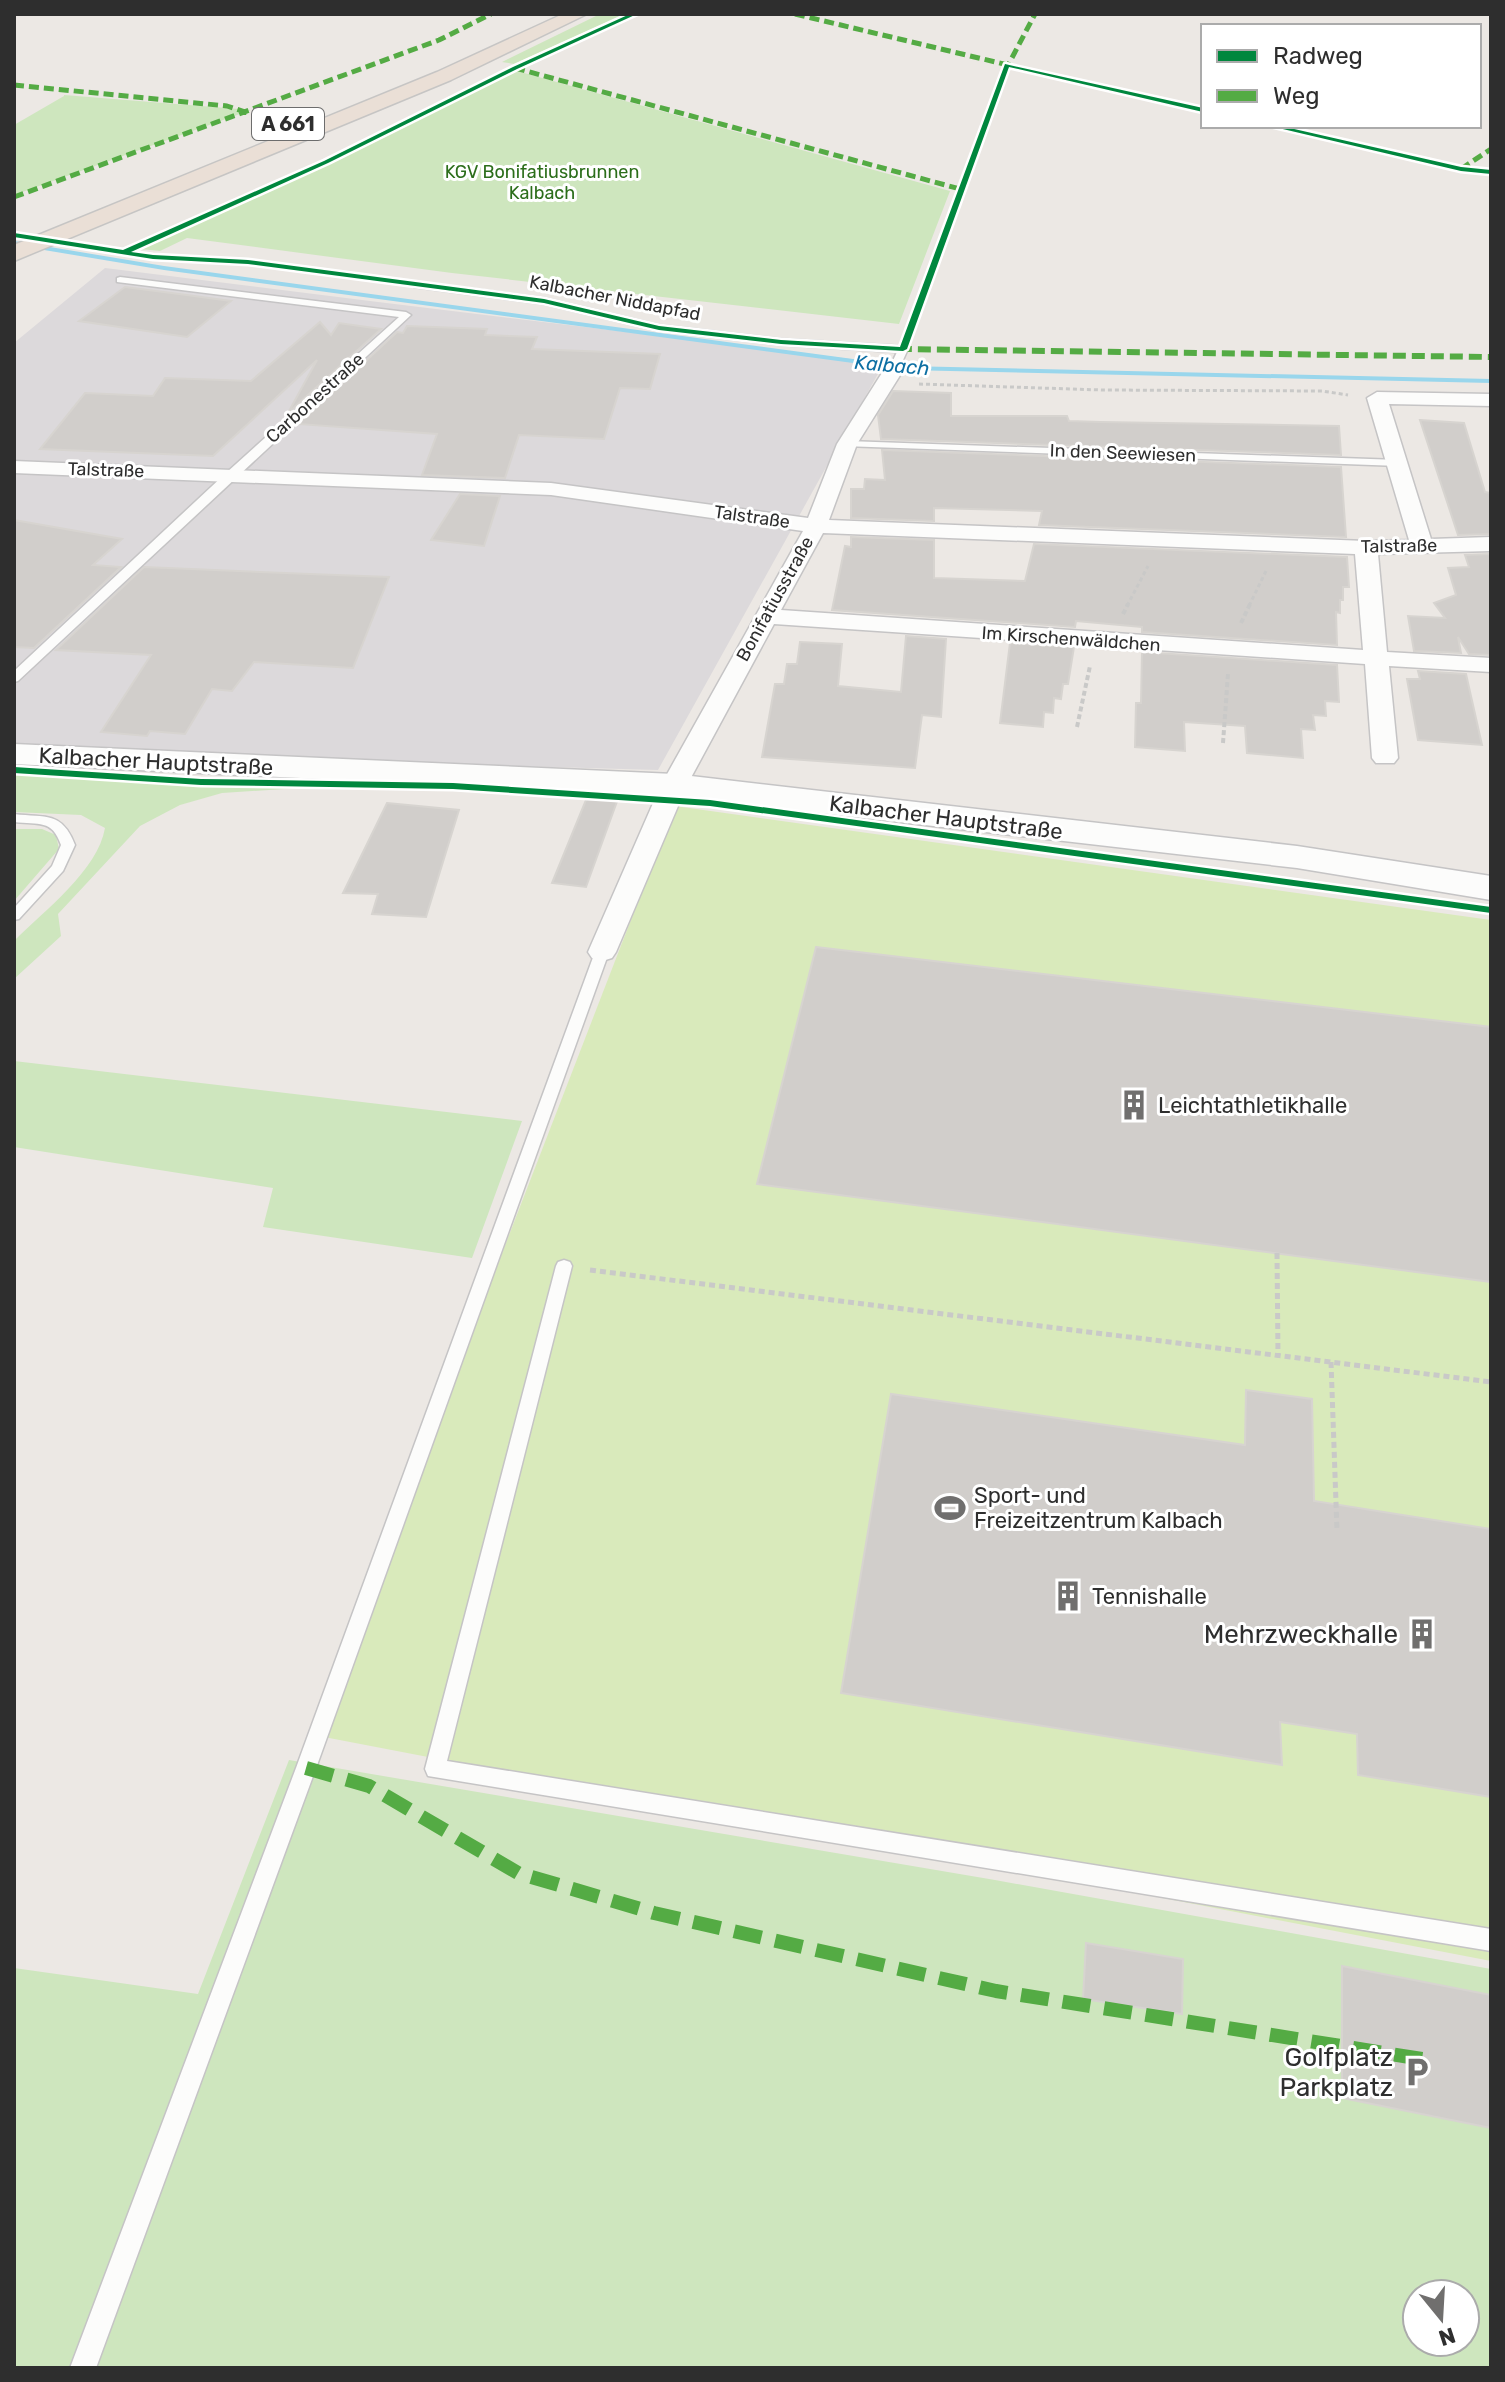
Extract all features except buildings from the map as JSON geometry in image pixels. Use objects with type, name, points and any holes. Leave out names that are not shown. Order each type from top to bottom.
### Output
[{"type":"highway","name":"A 661","points":[[22,232],[360,95],[543,14]]},
{"type":"highway","name":"A 661","points":[[14,254],[444,76],[578,14]]},
{"type":"street","name":"Bonifatiusstraße","points":[[602,952],[674,785],[816,526],[847,444],[890,376]]},
{"type":"street","points":[[1422,546],[1377,398],[1491,400]]},
{"type":"street","name":"Talstraße","points":[[14,467],[551,489],[816,526],[1366,548],[1491,544]]},
{"type":"street","points":[[1366,548],[1385,758]]},
{"type":"street","name":"Im Kirschenwäldchen","points":[[764,616],[1102,642],[1491,665]]},
{"type":"street","name":"Kalbacher Hauptstraße","points":[[14,754],[674,785],[1297,857],[1491,888]]},
{"type":"lane","name":"Carbonestraße","points":[[14,678],[406,315],[120,280]]},
{"type":"lane","name":"Kalbacher Niddapfad","points":[[417,285],[544,301],[659,328],[781,342],[903,349],[890,376]]},
{"type":"lane","name":"In den Seewiesen","points":[[847,444],[1399,463]]},
{"type":"lane","points":[[14,818],[50,822],[62,829],[68,845],[58,868],[14,916]]},
{"type":"lane","points":[[83,2368],[317,1739],[602,952]]},
{"type":"lane","points":[[564,1266],[435,1769],[1491,1940]]},
{"type":"path","points":[[890,376],[1102,390],[1322,391],[1377,398]]},
{"type":"path","points":[[1077,727],[1102,642],[1161,540]]},
{"type":"path","points":[[1223,743],[1229,649],[1279,545]]},
{"type":"path","points":[[1277,1253],[1278,1355]]},
{"type":"path","points":[[564,1266],[1491,1382]]},
{"type":"path","points":[[1331,1362],[1337,1531]]},
{"type":"shaded area","points":[[105,268],[884,363],[658,770],[14,752],[14,343]]},
{"type":"green space","points":[[600,14],[625,14],[514,64],[502,62]]},
{"type":"green space","name":"KGV Bonifatiusbrunnen Kalbach","points":[[517,71],[950,191],[899,324],[452,273],[187,238],[160,251],[140,249]]},
{"type":"green space","points":[[64,96],[251,110],[14,195],[14,125]]},
{"type":"green space","points":[[14,774],[339,784],[331,789],[222,793],[180,805],[140,826],[58,914],[61,936],[14,979],[14,941],[81,874],[100,844],[105,828],[81,815],[14,812]]},
{"type":"green space","name":"Sport- und Freizeitzentrum Kalbach","points":[[675,806],[1491,920],[1491,1961],[324,1737],[492,1279]]},
{"type":"green space","points":[[14,829],[42,829],[56,835],[59,849],[14,901]]},
{"type":"green space","points":[[14,1061],[522,1121],[472,1258],[263,1227],[273,1188],[14,1147]]},
{"type":"green space","points":[[289,1760],[995,1880],[1491,1969],[1491,2368],[14,2368],[14,1968],[198,1994]]},
{"type":"waterway","name":"Kalbach","points":[[14,243],[164,268],[905,368],[1491,381]]},
{"type":"marked path","points":[[14,197],[439,40],[491,14]]},
{"type":"marked path","points":[[795,14],[1012,66]]},
{"type":"marked path","points":[[1005,71],[1035,14]]},
{"type":"marked path","points":[[515,68],[960,189]]},
{"type":"marked path","points":[[14,85],[227,106],[248,113]]},
{"type":"marked path","points":[[1461,169],[1491,149]]},
{"type":"marked path","points":[[904,345],[903,349],[1491,357]]},
{"type":"marked path","points":[[306,1768],[369,1786],[518,1873],[654,1913],[996,1991],[1422,2059]]},
{"type":"cycle path","points":[[125,252],[326,162],[515,68],[634,14]]},
{"type":"cycle path","points":[[14,235],[153,257],[248,262],[544,301],[659,328],[781,342],[903,349],[1007,65],[1201,110]]},
{"type":"cycle path","points":[[1282,128],[1461,169],[1491,172]]},
{"type":"cycle path","points":[[14,770],[201,782],[453,786],[710,803],[1491,910]]},
{"type":"place","name":"Leichtathletikhalle","points":[[1134,1105]]},
{"type":"place","name":"Sport- und Freizeitzentrum Kalbach","points":[[950,1508]]},
{"type":"place","name":"Tennishalle","points":[[1068,1596]]},
{"type":"place","name":"Mehrzweckhalle","points":[[1422,1634]]},
{"type":"place","name":"Golfplatz Parkplatz","points":[[1417,2072]]}]
